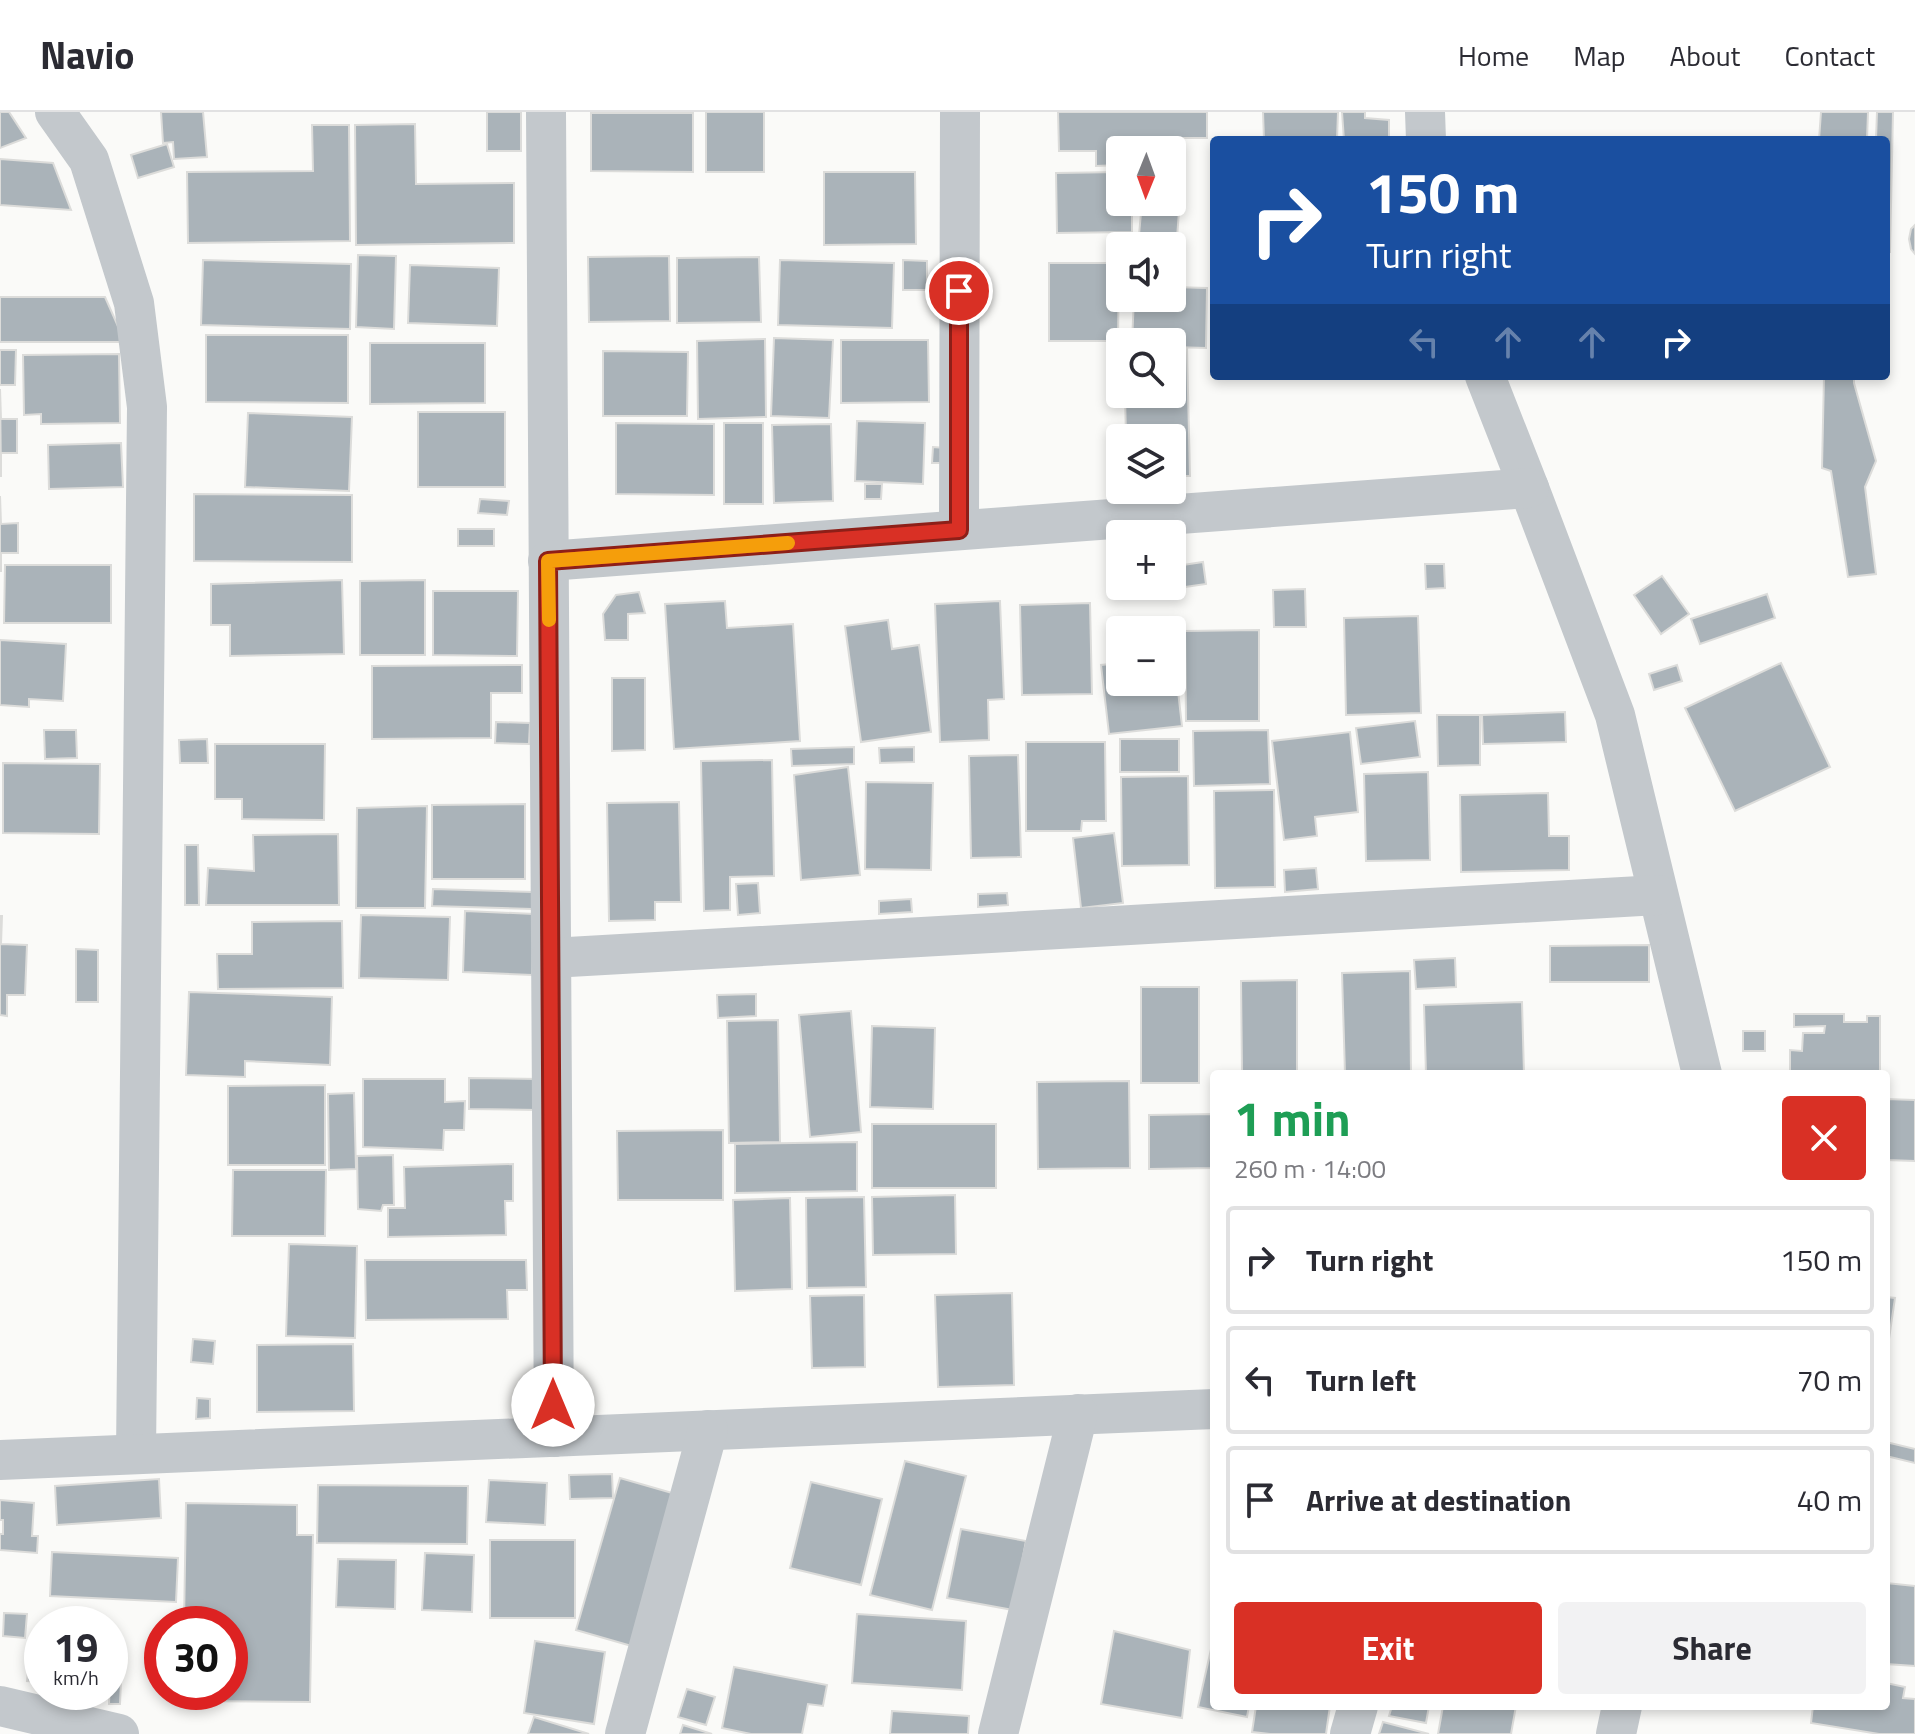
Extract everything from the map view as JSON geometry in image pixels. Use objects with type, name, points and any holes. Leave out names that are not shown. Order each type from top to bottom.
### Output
[{"type":"street","points":[[55,112],[89,160],[134,303],[147,407],[136,1454]]},
{"type":"street","points":[[546,112],[554,1437]]},
{"type":"street","points":[[959,530],[960,112]]},
{"type":"street","points":[[1425,112],[1426,136]]},
{"type":"street","points":[[1487,380],[1615,715],[1701,1070]]},
{"type":"street","points":[[548,561],[1529,488]]},
{"type":"street","points":[[551,958],[1658,895]]},
{"type":"street","points":[[0,1460],[1210,1409]]},
{"type":"street","points":[[998,1734],[1078,1414]]},
{"type":"street","points":[[625,1734],[708,1430]]},
{"type":"street","points":[[0,1706],[119,1734]]},
{"type":"street","points":[[1350,1734],[1357,1710]]},
{"type":"street","points":[[1616,1734],[1621,1710]]},
{"type":"building","points":[[0,112],[9,112],[26,138],[0,148]]},
{"type":"building","points":[[161,112],[203,112],[207,157],[174,159],[173,142],[163,143]]},
{"type":"building","points":[[487,112],[521,112],[521,151],[487,151]]},
{"type":"building","points":[[706,112],[764,112],[764,172],[706,172]]},
{"type":"building","points":[[1058,112],[1207,112],[1207,138],[1106,136],[1106,166],[1096,166],[1096,151],[1059,151]]},
{"type":"building","points":[[1263,112],[1338,112],[1337,136],[1264,136]]},
{"type":"building","points":[[1342,112],[1365,112],[1365,118],[1389,120],[1389,136],[1344,136]]},
{"type":"building","points":[[1821,112],[1868,112],[1867,136],[1819,136]]},
{"type":"building","points":[[1877,112],[1893,112],[1890,252],[1890,136],[1876,136]]},
{"type":"building","points":[[591,113],[693,113],[693,172],[591,171]]},
{"type":"building","points":[[415,124],[416,184],[514,183],[514,243],[356,245],[355,125]]},
{"type":"building","points":[[312,125],[349,125],[350,241],[188,243],[187,172],[313,171]]},
{"type":"building","points":[[167,144],[174,167],[138,178],[131,155]]},
{"type":"building","points":[[0,159],[53,163],[71,210],[0,205]]},
{"type":"building","points":[[824,172],[915,172],[916,244],[824,245]]},
{"type":"building","points":[[1106,172],[1106,216],[1132,216],[1132,232],[1057,233],[1056,173]]},
{"type":"building","points":[[1141,216],[1179,216],[1177,232],[1139,232]]},
{"type":"building","points":[[1915,225],[1915,254],[1909,239]]},
{"type":"building","points":[[358,255],[396,256],[394,329],[356,327]]},
{"type":"building","points":[[669,256],[670,321],[589,322],[588,257]]},
{"type":"building","points":[[759,257],[761,322],[677,323],[677,258]]},
{"type":"building","points":[[203,260],[351,264],[350,329],[201,325]]},
{"type":"building","points":[[780,260],[894,263],[892,328],[778,325]]},
{"type":"building","points":[[903,260],[927,261],[927,290],[903,290]]},
{"type":"building","points":[[1049,263],[1106,263],[1106,312],[1118,312],[1118,328],[1106,328],[1106,341],[1049,341]]},
{"type":"building","points":[[410,265],[499,268],[497,326],[408,323]]},
{"type":"building","points":[[1186,287],[1207,288],[1206,348],[1186,347],[1186,328],[1133,328],[1133,312],[1186,312]]},
{"type":"building","points":[[0,297],[105,297],[125,342],[0,342]]},
{"type":"building","points":[[206,335],[348,335],[348,403],[206,402]]},
{"type":"building","points":[[774,338],[833,340],[829,418],[771,416]]},
{"type":"building","points":[[765,339],[766,417],[698,419],[697,341]]},
{"type":"building","points":[[841,340],[928,340],[929,402],[841,403]]},
{"type":"building","points":[[370,343],[485,343],[485,403],[370,404]]},
{"type":"building","points":[[1186,349],[1190,476],[1186,476],[1186,424],[1126,424],[1125,408],[1186,408]]},
{"type":"building","points":[[0,350],[16,350],[15,385],[0,385]]},
{"type":"building","points":[[603,351],[688,352],[687,416],[603,416]]},
{"type":"building","points":[[119,354],[120,423],[41,424],[41,414],[24,415],[23,355]]},
{"type":"building","points":[[1824,380],[1854,380],[1876,461],[1865,487],[1876,574],[1848,577],[1831,471],[1822,468]]},
{"type":"building","points":[[0,389],[1,419],[17,419],[17,453],[1,453],[1,477]]},
{"type":"building","points":[[418,412],[505,412],[505,487],[418,487]]},
{"type":"building","points":[[248,413],[352,417],[349,491],[245,487]]},
{"type":"building","points":[[857,421],[925,423],[923,484],[855,481]]},
{"type":"building","points":[[616,423],[714,424],[714,495],[616,494]]},
{"type":"building","points":[[724,423],[763,423],[763,504],[724,504]]},
{"type":"building","points":[[831,424],[833,501],[774,503],[772,425]]},
{"type":"building","points":[[121,443],[123,487],[49,489],[48,445]]},
{"type":"building","points":[[933,447],[945,448],[945,463],[932,463]]},
{"type":"building","points":[[865,484],[882,484],[881,499],[865,499]]},
{"type":"building","points":[[194,494],[352,495],[352,562],[194,561]]},
{"type":"building","points":[[0,496],[1,524],[18,523],[18,553],[1,553],[1,571],[0,571]]},
{"type":"building","points":[[480,499],[509,501],[507,515],[478,513]]},
{"type":"building","points":[[458,529],[494,529],[494,546],[458,546]]},
{"type":"building","points":[[1203,562],[1206,584],[1186,587],[1186,565]]},
{"type":"building","points":[[1425,564],[1444,564],[1445,588],[1426,589]]},
{"type":"building","points":[[5,565],[111,565],[111,623],[4,623]]},
{"type":"building","points":[[1662,576],[1689,614],[1661,634],[1634,595]]},
{"type":"building","points":[[342,580],[344,654],[230,656],[230,625],[211,625],[211,584]]},
{"type":"building","points":[[425,580],[425,655],[360,655],[360,581]]},
{"type":"building","points":[[1305,589],[1306,627],[1274,627],[1273,590]]},
{"type":"building","points":[[433,591],[518,591],[517,656],[433,655]]},
{"type":"building","points":[[639,592],[645,613],[628,614],[628,640],[605,640],[603,614],[616,595]]},
{"type":"building","points":[[1767,594],[1775,618],[1700,644],[1691,619]]},
{"type":"building","points":[[725,601],[727,628],[793,624],[800,741],[674,749],[665,604]]},
{"type":"building","points":[[1000,601],[1004,699],[988,700],[989,740],[940,742],[935,604]]},
{"type":"building","points":[[1090,603],[1092,694],[1022,695],[1020,605]]},
{"type":"building","points":[[1418,616],[1421,713],[1346,715],[1344,618]]},
{"type":"building","points":[[888,620],[892,649],[919,645],[931,732],[861,742],[845,626]]},
{"type":"building","points":[[1259,630],[1259,721],[1186,721],[1186,631]]},
{"type":"building","points":[[0,640],[66,644],[63,701],[29,699],[29,707],[0,705]]},
{"type":"building","points":[[1781,663],[1830,767],[1735,811],[1685,708]]},
{"type":"building","points":[[1106,664],[1106,696],[1179,696],[1182,726],[1109,734],[1101,665]]},
{"type":"building","points":[[522,665],[522,693],[491,693],[491,738],[372,739],[372,666]]},
{"type":"building","points":[[1677,665],[1682,681],[1654,690],[1649,674]]},
{"type":"building","points":[[612,678],[645,678],[645,750],[612,751]]},
{"type":"building","points":[[1565,712],[1566,742],[1483,744],[1482,715]]},
{"type":"building","points":[[1437,715],[1480,715],[1480,765],[1438,766]]},
{"type":"building","points":[[1415,721],[1420,757],[1361,764],[1356,728]]},
{"type":"building","points":[[496,722],[530,723],[529,744],[495,743]]},
{"type":"building","points":[[44,730],[76,730],[77,758],[45,759]]},
{"type":"building","points":[[1268,730],[1270,784],[1194,786],[1193,731]]},
{"type":"building","points":[[1350,732],[1358,812],[1315,817],[1317,836],[1284,840],[1272,741]]},
{"type":"building","points":[[207,739],[208,763],[180,763],[179,740]]},
{"type":"building","points":[[1120,739],[1179,739],[1179,772],[1120,772]]},
{"type":"building","points":[[1026,742],[1105,742],[1106,821],[1082,821],[1081,831],[1026,831]]},
{"type":"building","points":[[215,744],[325,744],[324,820],[242,819],[242,799],[215,799]]},
{"type":"building","points":[[854,747],[854,764],[792,766],[791,749]]},
{"type":"building","points":[[914,747],[914,762],[880,763],[879,748]]},
{"type":"building","points":[[1018,755],[1021,857],[971,858],[969,756]]},
{"type":"building","points":[[772,760],[774,876],[730,877],[730,910],[704,911],[701,761]]},
{"type":"building","points":[[3,763],[100,764],[99,834],[3,833]]},
{"type":"building","points":[[848,767],[860,875],[801,880],[794,775]]},
{"type":"building","points":[[1428,772],[1430,860],[1366,861],[1364,774]]},
{"type":"building","points":[[1188,776],[1189,865],[1122,866],[1121,777]]},
{"type":"building","points":[[866,782],[933,783],[931,870],[865,869]]},
{"type":"building","points":[[1274,790],[1275,887],[1215,888],[1214,791]]},
{"type":"building","points":[[1548,793],[1549,836],[1569,836],[1569,870],[1461,872],[1460,795]]},
{"type":"building","points":[[679,802],[681,902],[655,902],[655,920],[609,921],[607,803]]},
{"type":"building","points":[[525,804],[525,879],[432,879],[432,805]]},
{"type":"building","points":[[427,806],[425,908],[356,908],[357,808]]},
{"type":"building","points":[[1114,833],[1123,903],[1081,908],[1073,838]]},
{"type":"building","points":[[338,834],[339,905],[206,905],[208,868],[254,871],[253,835]]},
{"type":"building","points":[[185,845],[198,845],[199,905],[185,905]]},
{"type":"building","points":[[1316,868],[1318,889],[1285,892],[1284,870]]},
{"type":"building","points":[[758,883],[760,913],[738,915],[736,884]]},
{"type":"building","points":[[433,889],[533,892],[532,909],[432,906]]},
{"type":"building","points":[[1007,893],[1008,905],[978,907],[978,894]]},
{"type":"building","points":[[911,899],[912,912],[879,914],[879,901]]},
{"type":"building","points":[[465,911],[534,914],[532,975],[463,972]]},
{"type":"building","points":[[361,915],[450,917],[448,980],[359,978]]},
{"type":"building","points":[[0,916],[1,944],[27,945],[25,995],[7,995],[7,1016],[0,1015]]},
{"type":"building","points":[[342,921],[343,988],[218,989],[217,954],[252,954],[252,922]]},
{"type":"building","points":[[1649,945],[1649,982],[1550,982],[1550,946]]},
{"type":"building","points":[[76,949],[98,950],[98,1002],[76,1002]]},
{"type":"building","points":[[1455,958],[1456,987],[1416,989],[1414,960]]},
{"type":"building","points":[[1410,971],[1411,1070],[1345,1070],[1342,973]]},
{"type":"building","points":[[1297,980],[1297,1070],[1242,1070],[1241,981]]},
{"type":"building","points":[[1141,987],[1199,987],[1199,1083],[1141,1083]]},
{"type":"building","points":[[189,992],[332,997],[330,1065],[245,1061],[245,1077],[186,1075]]},
{"type":"building","points":[[756,994],[756,1016],[718,1018],[717,995]]},
{"type":"building","points":[[1522,1002],[1524,1070],[1426,1070],[1424,1005]]},
{"type":"building","points":[[851,1011],[861,1132],[810,1137],[799,1015]]},
{"type":"building","points":[[1794,1014],[1844,1014],[1844,1022],[1867,1022],[1867,1016],[1880,1016],[1880,1070],[1790,1070],[1790,1050],[1802,1051],[1803,1033],[1824,1033],[1825,1026],[1794,1027]]},
{"type":"building","points":[[778,1020],[780,1142],[729,1143],[727,1021]]},
{"type":"building","points":[[872,1026],[935,1028],[933,1109],[870,1107]]},
{"type":"building","points":[[1743,1031],[1765,1031],[1765,1051],[1743,1051]]},
{"type":"building","points":[[469,1078],[538,1079],[538,1110],[469,1109]]},
{"type":"building","points":[[363,1079],[445,1079],[445,1102],[465,1101],[464,1130],[444,1130],[443,1150],[363,1147]]},
{"type":"building","points":[[1129,1081],[1130,1168],[1038,1169],[1037,1082]]},
{"type":"building","points":[[325,1085],[325,1165],[228,1165],[228,1086]]},
{"type":"building","points":[[354,1093],[356,1169],[329,1170],[328,1094]]},
{"type":"building","points":[[1890,1099],[1915,1100],[1915,1161],[1890,1160]]},
{"type":"building","points":[[1210,1114],[1210,1168],[1149,1169],[1149,1115]]},
{"type":"building","points":[[872,1124],[996,1124],[996,1188],[872,1188]]},
{"type":"building","points":[[723,1130],[723,1200],[618,1200],[617,1131]]},
{"type":"building","points":[[857,1142],[857,1191],[735,1193],[735,1144]]},
{"type":"building","points":[[393,1155],[394,1205],[383,1205],[381,1211],[358,1209],[357,1156]]},
{"type":"building","points":[[513,1164],[513,1201],[505,1201],[506,1235],[388,1237],[388,1208],[405,1208],[404,1167]]},
{"type":"building","points":[[233,1170],[326,1170],[325,1236],[232,1236]]},
{"type":"building","points":[[955,1195],[956,1254],[873,1255],[872,1197]]},
{"type":"building","points":[[864,1197],[866,1287],[807,1288],[806,1198]]},
{"type":"building","points":[[790,1198],[792,1289],[735,1291],[733,1200]]},
{"type":"building","points":[[289,1244],[357,1246],[355,1338],[286,1336]]},
{"type":"building","points":[[365,1260],[526,1260],[527,1290],[507,1290],[508,1319],[366,1320]]},
{"type":"building","points":[[1012,1293],[1014,1385],[938,1387],[935,1295]]},
{"type":"building","points":[[864,1295],[865,1367],[812,1368],[810,1296]]},
{"type":"building","points":[[1890,1297],[1895,1298],[1890,1332]]},
{"type":"building","points":[[193,1339],[215,1341],[213,1364],[191,1362]]},
{"type":"building","points":[[353,1344],[354,1411],[257,1412],[257,1345]]},
{"type":"building","points":[[197,1398],[210,1399],[210,1418],[196,1419]]},
{"type":"building","points":[[1890,1443],[1915,1449],[1915,1463],[1890,1457]]},
{"type":"building","points":[[905,1461],[966,1476],[932,1610],[870,1595]]},
{"type":"building","points":[[612,1474],[613,1498],[570,1499],[569,1475]]},
{"type":"building","points":[[620,1478],[679,1495],[635,1647],[576,1630]]},
{"type":"building","points":[[159,1479],[161,1518],[57,1525],[55,1486]]},
{"type":"building","points":[[489,1480],[547,1483],[545,1525],[486,1522]]},
{"type":"building","points":[[811,1482],[882,1499],[861,1585],[790,1568]]},
{"type":"building","points":[[318,1485],[468,1486],[467,1544],[317,1543]]},
{"type":"building","points":[[0,1500],[34,1503],[32,1536],[38,1536],[37,1553],[0,1550],[3,1520],[0,1520]]},
{"type":"building","points":[[186,1503],[297,1505],[297,1535],[313,1535],[310,1702],[248,1702],[248,1606],[184,1606]]},
{"type":"building","points":[[961,1529],[1026,1541],[1013,1610],[947,1598]]},
{"type":"building","points":[[490,1540],[575,1540],[575,1618],[490,1618]]},
{"type":"building","points":[[52,1552],[178,1558],[176,1602],[50,1596]]},
{"type":"building","points":[[425,1553],[474,1555],[472,1612],[422,1610]]},
{"type":"building","points":[[338,1559],[396,1560],[395,1609],[336,1607]]},
{"type":"building","points":[[1890,1583],[1915,1586],[1915,1666],[1890,1664]]},
{"type":"building","points":[[4,1613],[24,1614],[24,1638],[3,1636]]},
{"type":"building","points":[[857,1614],[966,1621],[962,1690],[852,1683]]},
{"type":"building","points":[[1114,1631],[1190,1650],[1182,1718],[1101,1704]]},
{"type":"building","points":[[535,1641],[605,1652],[594,1724],[524,1713]]},
{"type":"building","points":[[1210,1654],[1210,1709],[1198,1707]]},
{"type":"building","points":[[734,1667],[827,1685],[823,1706],[808,1704],[802,1734],[751,1734],[722,1728]]},
{"type":"building","points":[[1890,1684],[1905,1687],[1903,1698],[1915,1699],[1915,1734],[1879,1734],[1811,1723],[1813,1710],[1890,1710]]},
{"type":"building","points":[[687,1689],[715,1697],[706,1725],[678,1717]]},
{"type":"building","points":[[1213,1710],[1248,1710],[1247,1717]]},
{"type":"building","points":[[1255,1710],[1329,1710],[1326,1734],[1252,1732]]},
{"type":"building","points":[[1391,1710],[1428,1710],[1426,1723],[1389,1716]]},
{"type":"building","points":[[1442,1710],[1515,1710],[1511,1734],[1438,1734]]},
{"type":"building","points":[[892,1711],[969,1716],[968,1734],[890,1734]]},
{"type":"building","points":[[534,1717],[589,1734],[528,1734]]},
{"type":"building","points":[[1383,1722],[1429,1734],[1379,1734]]},
{"type":"building","points":[[683,1725],[712,1734],[680,1734]]},
{"type":"slow traffic","points":[[549,620],[548,561],[788,543]]},
{"type":"route","points":[[553,1405],[548,561],[959,530],[959,291]]}]
